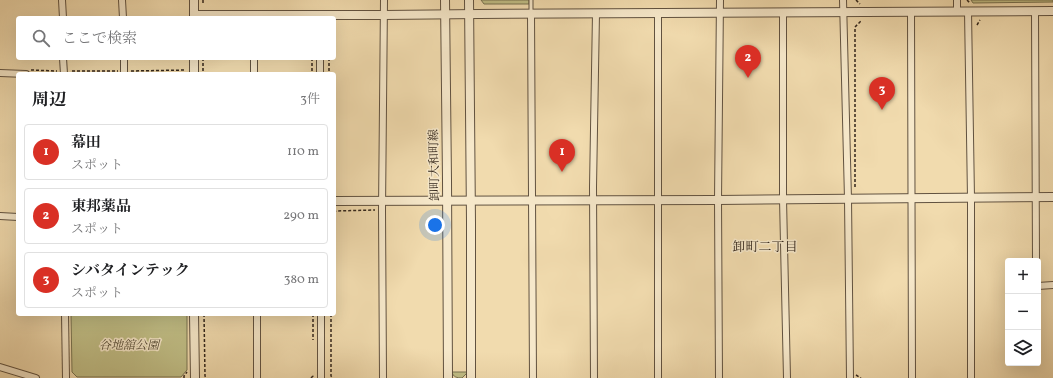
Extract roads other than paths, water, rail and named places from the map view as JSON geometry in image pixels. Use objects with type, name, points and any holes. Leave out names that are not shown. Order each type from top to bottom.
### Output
[{"type":"street","points":[[62,0],[63,16]]},
{"type":"street","points":[[122,0],[123,16]]},
{"type":"street","points":[[194,0],[194,16],[1053,10]]},
{"type":"street","points":[[383,378],[384,0]]},
{"type":"street","name":"卸町大和町線","points":[[445,0],[448,378]]},
{"type":"street","points":[[469,0],[471,378]]},
{"type":"street","points":[[719,378],[718,200],[720,0]]},
{"type":"street","points":[[843,0],[848,199],[850,378]]},
{"type":"street","points":[[957,0],[957,11]]},
{"type":"street","points":[[911,11],[912,378]]},
{"type":"street","points":[[968,11],[971,378]]},
{"type":"street","points":[[1035,11],[1036,258]]},
{"type":"street","points":[[783,12],[783,199],[787,378]]},
{"type":"street","points":[[594,378],[596,13]]},
{"type":"street","points":[[658,13],[658,378]]},
{"type":"street","points":[[531,14],[533,378]]},
{"type":"street","points":[[63,60],[66,72]]},
{"type":"street","points":[[122,72],[124,60]]},
{"type":"street","points":[[194,60],[194,72]]},
{"type":"street","points":[[254,60],[254,72]]},
{"type":"street","points":[[320,60],[320,72]]},
{"type":"street","points":[[0,72],[16,73]]},
{"type":"street","points":[[336,201],[1053,197]]},
{"type":"street","points":[[0,216],[16,217]]},
{"type":"street","points":[[1041,286],[1053,285]]},
{"type":"street","points":[[65,316],[66,378]]},
{"type":"street","points":[[194,316],[195,378]]},
{"type":"street","points":[[257,316],[257,378]]},
{"type":"street","points":[[321,316],[321,378]]},
{"type":"street","points":[[0,367],[36,378]]},
{"type":"lane","points":[[531,0],[531,14]]},
{"type":"place","name":"東邦薬品","points":[[748,78]]},
{"type":"place","name":"シバタインテック","points":[[882,110]]},
{"type":"place","name":"幕田","points":[[562,172]]},
{"type":"district","name":"卸町二丁目","points":[[765,248]]},
{"type":"park label","name":"谷地舘公園","points":[[129,346]]}]
